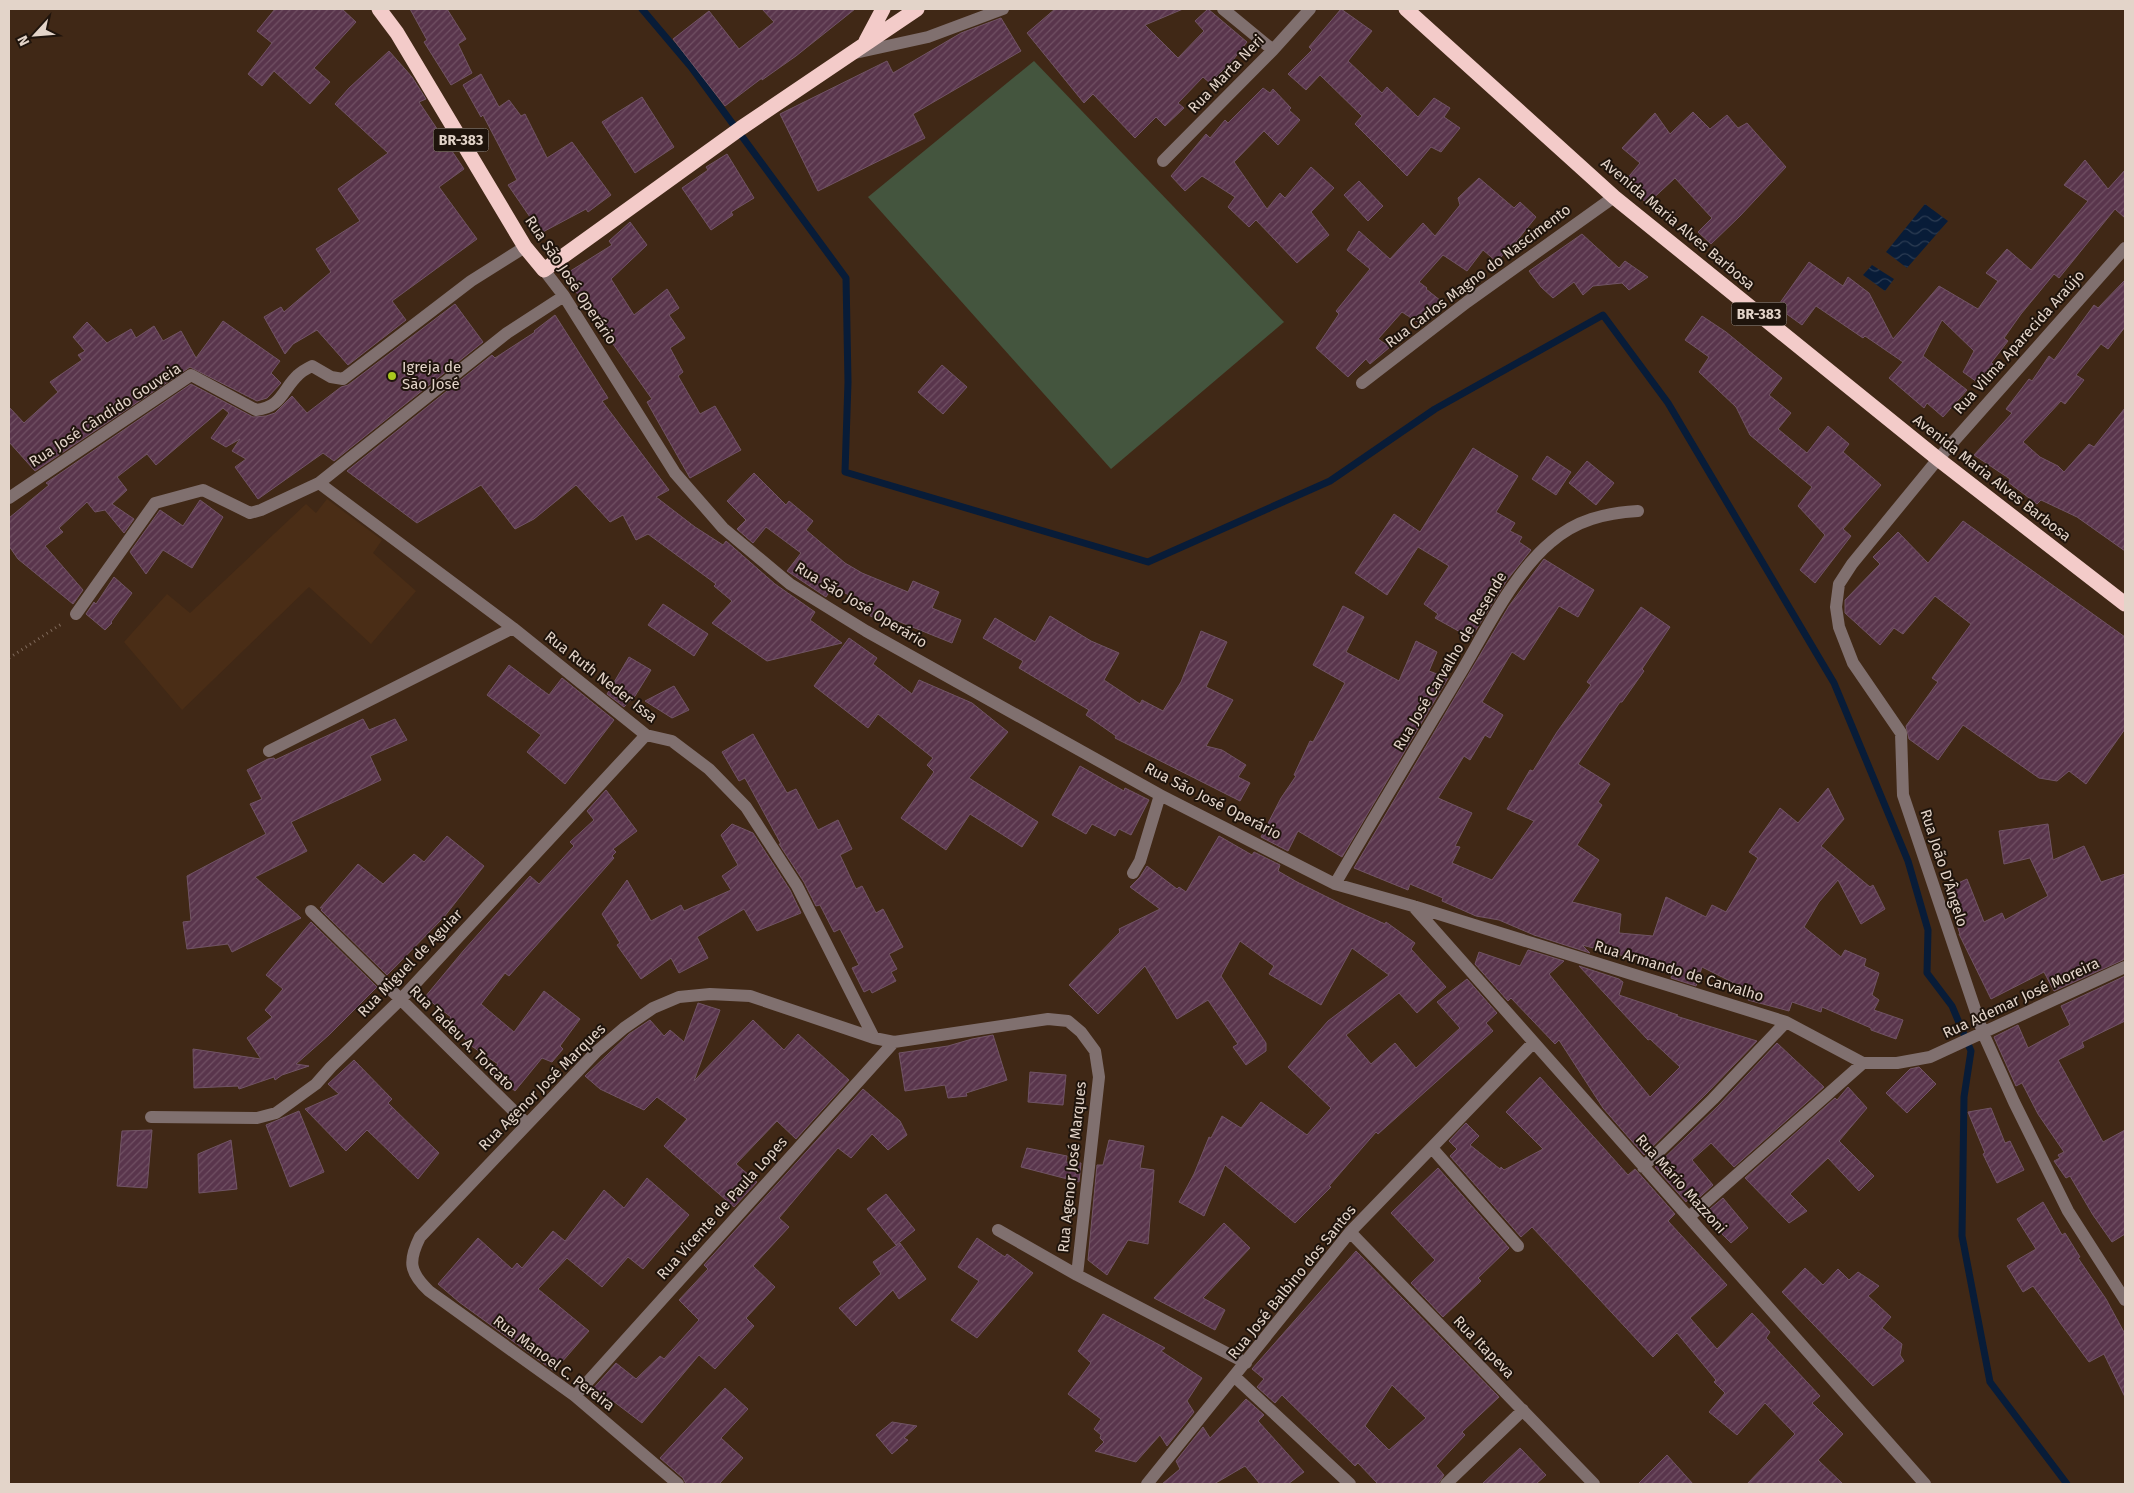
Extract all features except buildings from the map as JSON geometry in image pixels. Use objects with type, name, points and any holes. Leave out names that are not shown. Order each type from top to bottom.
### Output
[{"type":"highway","name":"Rua São José Operário","points":[[379,9],[397,33],[526,247],[544,270]]},
{"type":"highway","points":[[865,43],[883,9]]},
{"type":"highway","points":[[544,270],[716,145],[847,54],[917,9]]},
{"type":"highway","name":"Avenida Maria Alves Barbosa","points":[[1406,9],[1614,197],[1938,459],[2125,604]]},
{"type":"street","points":[[847,54],[928,37],[1003,9]]},
{"type":"street","points":[[1223,9],[1273,50]]},
{"type":"street","name":"Rua Marta Neri","points":[[1164,161],[1273,50],[1310,9]]},
{"type":"street","name":"Rua Carlos Magno do Nascimento","points":[[1362,383],[1490,284],[1614,197]]},
{"type":"street","name":"Rua José Cândido Gouveia","points":[[9,498],[191,375],[256,410],[267,409],[276,404],[299,374],[312,366],[331,377],[343,379],[471,281],[526,247]]},
{"type":"street","name":"Rua Vilma Aparecida Araújo","points":[[1938,459],[2125,248]]},
{"type":"street","name":"Rua São José Operário","points":[[544,270],[564,296],[675,473],[723,528],[783,578],[866,631],[1160,795],[1335,884],[1413,906]]},
{"type":"street","points":[[76,614],[155,503],[203,490],[250,513],[278,503],[319,483],[507,333],[564,296]]},
{"type":"street","name":"Rua João D'Ângelo","points":[[1938,459],[1843,576],[1839,584],[1836,607],[1839,627],[1853,663],[1901,733],[1903,795],[1979,1035],[2068,1212],[2125,1300]]},
{"type":"street","name":"Rua Ruth Neder Issa","points":[[319,483],[513,628],[646,736],[672,741],[709,769],[746,807],[797,886],[874,1038]]},
{"type":"street","name":"Rua José Carvalho de Resende","points":[[1335,884],[1494,617],[1528,565],[1552,540],[1580,522],[1618,512],[1638,511]]},
{"type":"street","points":[[270,752],[513,628]]},
{"type":"street","name":"Rua Miguel de Aguiar","points":[[151,1117],[257,1118],[276,1113],[316,1084],[400,999],[646,736]]},
{"type":"street","points":[[1133,873],[1140,861],[1160,795]]},
{"type":"street","name":"Rua Armando de Carvalho","points":[[1413,906],[1786,1022],[1863,1063],[1897,1063],[1930,1057]]},
{"type":"street","name":"Rua Mário Mazzoni","points":[[1413,906],[1532,1043],[1925,1484]]},
{"type":"street","name":"Rua Tadeu A. Torcato","points":[[311,911],[527,1124]]},
{"type":"street","name":"Rua Ademar José Moreira","points":[[1930,1057],[2125,968]]},
{"type":"street","name":"Rua Agenor José Marques","points":[[412,1269],[413,1251],[420,1237],[596,1052],[624,1028],[653,1008],[679,997],[710,994],[750,996],[874,1038],[894,1042],[1048,1019],[1068,1021],[1082,1032],[1095,1051],[1099,1077],[1077,1274]]},
{"type":"street","points":[[1644,1167],[1713,1099],[1786,1022]]},
{"type":"street","name":"Rua Vicente de Paula Lopes","points":[[575,1396],[894,1042]]},
{"type":"street","name":"Rua José Balbino dos Santos","points":[[1147,1484],[1350,1232],[1532,1043]]},
{"type":"street","points":[[1689,1217],[1863,1063]]},
{"type":"street","points":[[1432,1148],[1518,1246]]},
{"type":"street","points":[[998,1230],[1246,1363]]},
{"type":"street","name":"Rua Itapeva","points":[[1350,1232],[1594,1484]]},
{"type":"street","name":"Rua Manoel C. Pereira","points":[[412,1269],[419,1282],[428,1291],[575,1396],[678,1484]]},
{"type":"street","points":[[1234,1377],[1350,1484]]},
{"type":"street","points":[[1446,1484],[1523,1410]]},
{"type":"path","points":[[9,658],[76,614]]},
{"type":"shaded area","points":[[327,499],[382,540],[373,553],[416,591],[371,644],[309,587],[182,710],[124,642],[167,594],[190,613],[306,504],[316,513]]},
{"type":"green space","points":[[1034,61],[1284,322],[1111,469],[868,197]]},
{"type":"water","points":[[1925,204],[1948,221],[1907,268],[1886,252]]},
{"type":"water","points":[[1872,265],[1894,279],[1885,291],[1863,275]]},
{"type":"waterway","points":[[642,9],[691,67],[846,278],[848,382],[845,472],[1148,562],[1330,481],[1435,409],[1603,315],[1668,403],[1834,683],[1908,861],[1928,930],[1927,973],[1952,1006],[1971,1051],[1964,1097],[1962,1236],[1990,1382],[2067,1484]]},
{"type":"place","name":"Igreja de São José","points":[[392,376]]}]
